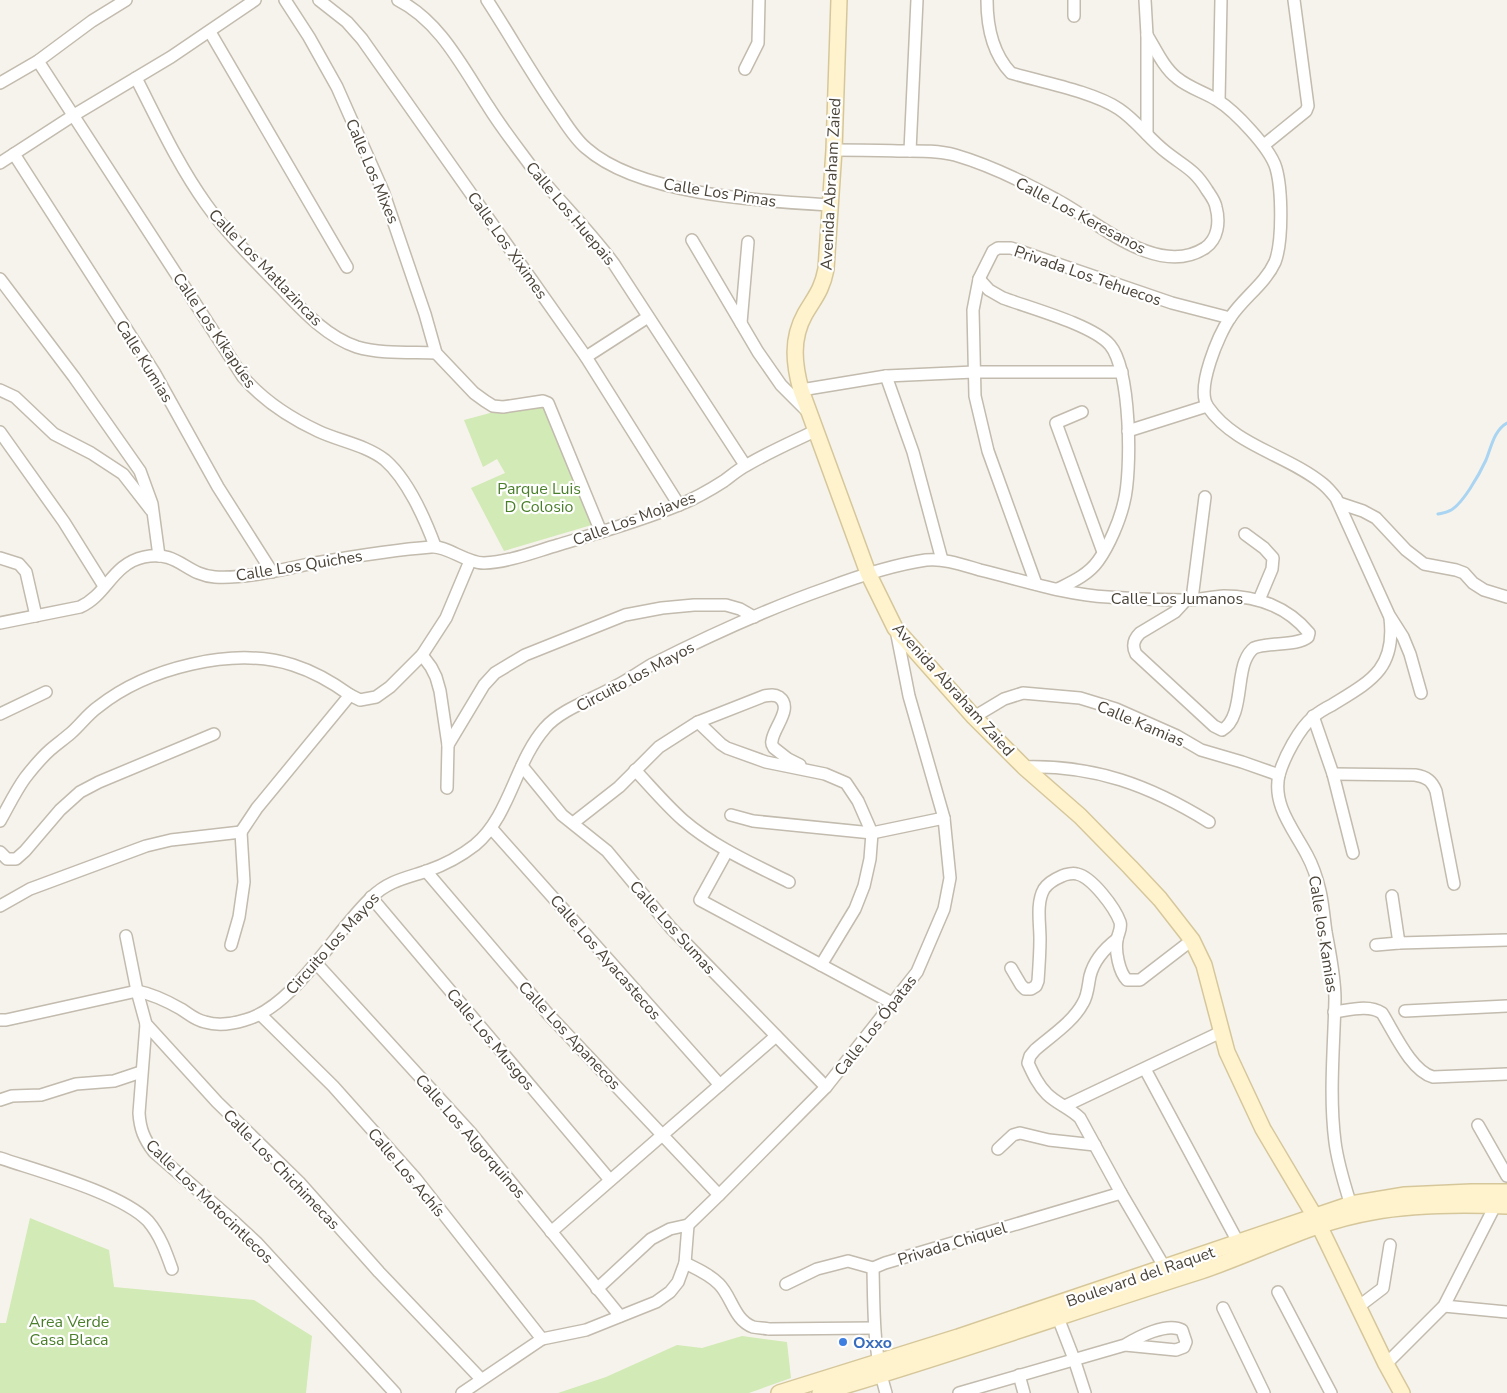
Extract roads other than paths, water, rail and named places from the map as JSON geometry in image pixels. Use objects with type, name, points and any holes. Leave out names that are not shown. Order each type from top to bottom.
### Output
[{"type":"street","points":[[0,83],[38,61],[92,21],[126,0]]},
{"type":"street","points":[[0,163],[74,115],[210,32],[255,0]]},
{"type":"street","name":"Calle Los Mixes","points":[[286,0],[337,87],[383,191],[425,314],[436,353]]},
{"type":"street","name":"Calle Los Xiximes","points":[[318,0],[347,22],[362,39],[586,357],[679,505]]},
{"type":"street","name":"Calle Los Huepais","points":[[398,0],[420,14],[446,43],[512,141],[539,176],[596,238],[746,465]]},
{"type":"street","name":"Calle Los Pimas","points":[[487,0],[570,129],[585,148],[601,159],[654,182],[681,188],[723,196],[830,205]]},
{"type":"street","points":[[744,69],[758,43],[759,0]]},
{"type":"street","name":"Avenida Abraham Zaied","points":[[839,0],[834,150],[826,269],[824,282],[818,296],[800,324],[794,350],[800,390],[868,573],[895,628],[974,717],[1024,767],[1080,816],[1130,867],[1160,899],[1192,940],[1204,965],[1227,1052],[1263,1129],[1316,1221],[1402,1393]]},
{"type":"street","points":[[910,151],[917,0]]},
{"type":"street","name":"Calle Los Keresanos","points":[[834,150],[910,151],[953,155],[977,163],[1056,199],[1131,245],[1161,256],[1182,256],[1201,250],[1209,245],[1214,239],[1218,214],[1216,205],[1196,173],[1158,146],[1117,108],[1096,98],[1012,73],[1003,64],[996,52],[990,34],[988,0]]},
{"type":"street","points":[[1074,0],[1074,16]]},
{"type":"street","points":[[1145,0],[1147,134]]},
{"type":"street","points":[[1219,101],[1221,0]]},
{"type":"street","points":[[1264,145],[1306,111],[1308,106],[1294,0]]},
{"type":"street","points":[[210,32],[347,267]]},
{"type":"street","points":[[1147,35],[1163,62],[1177,78],[1219,101],[1264,145],[1272,157],[1279,186],[1280,236],[1275,261],[1267,274],[1230,318],[1210,363],[1204,386],[1204,398],[1207,406],[1225,425],[1324,484],[1336,498],[1389,615],[1403,637],[1421,693]]},
{"type":"street","name":"Calle Los Kikapúes","points":[[38,61],[244,377],[258,393],[284,412],[317,431],[371,452],[384,460],[393,469],[422,511],[435,546]]},
{"type":"street","name":"Calle Los Matlazincas","points":[[136,78],[184,171],[207,206],[233,237],[319,325],[356,346],[370,349],[436,353]]},
{"type":"street","name":"Calle Kumias","points":[[14,154],[154,372],[218,487],[272,572]]},
{"type":"street","points":[[692,240],[758,352],[781,385],[809,413]]},
{"type":"street","points":[[741,323],[748,242]]},
{"type":"street","name":"Privada Los Tehuecos","points":[[1036,584],[988,450],[975,396],[973,310],[979,279],[993,251],[998,248],[1011,248],[1172,303],[1230,318]]},
{"type":"street","points":[[0,279],[74,377],[140,470],[154,514],[159,556]]},
{"type":"street","points":[[979,279],[989,290],[1003,298],[1097,334],[1112,347],[1122,372],[1129,458],[1124,503],[1097,563],[1087,573],[1058,590]]},
{"type":"street","points":[[586,357],[648,317]]},
{"type":"street","points":[[436,353],[474,393],[493,406],[503,407],[543,401],[548,403],[601,532]]},
{"type":"street","points":[[800,390],[886,376],[974,372],[1122,372]]},
{"type":"street","points":[[886,376],[913,452],[942,560]]},
{"type":"street","points":[[0,390],[15,398],[54,434],[91,453],[123,474],[154,514]]},
{"type":"street","points":[[1128,431],[1207,406]]},
{"type":"street","points":[[1082,412],[1056,423],[1103,552]]},
{"type":"street","name":"Calle Los Mojaves","points":[[470,561],[483,563],[512,558],[601,532],[679,505],[706,492],[746,465],[815,431]]},
{"type":"street","points":[[0,432],[64,522],[104,586]]},
{"type":"street","points":[[1205,497],[1189,600],[1175,612],[1135,638],[1134,649],[1136,654],[1214,726],[1221,730],[1226,727],[1234,713],[1245,660],[1254,648],[1268,644],[1304,640],[1309,635],[1307,630],[1283,611],[1274,605],[1259,600]]},
{"type":"street","points":[[1339,504],[1363,511],[1376,518],[1406,550],[1424,564],[1464,573],[1473,583],[1484,590],[1507,597]]},
{"type":"street","name":"Calle Los Jumanos","points":[[868,573],[920,561],[942,560],[1058,590],[1103,597],[1189,600],[1240,596],[1259,600],[1272,569],[1273,558],[1264,548],[1245,534]]},
{"type":"street","name":"Calle Los Quiches","points":[[0,623],[80,607],[94,599],[117,570],[129,562],[143,557],[170,557],[202,575],[214,577],[272,572],[355,555],[435,546],[470,561]]},
{"type":"street","points":[[0,558],[19,564],[26,572],[36,616]]},
{"type":"street","points":[[0,821],[13,794],[48,751],[70,734],[98,706],[161,672],[188,664],[212,660],[269,660],[292,664],[316,673],[360,700],[376,696],[390,687],[422,655],[446,618],[470,561]]},
{"type":"street","name":"Circuito los Mayos","points":[[0,1020],[137,991],[156,996],[193,1018],[211,1024],[226,1024],[261,1015],[292,988],[371,897],[386,885],[448,863],[463,854],[492,829],[522,766],[543,730],[561,714],[650,666],[754,617],[804,596],[868,573]]},
{"type":"street","points":[[448,745],[484,685],[495,673],[525,655],[625,615],[662,608],[726,605],[740,609],[754,617]]},
{"type":"street","name":"Calle los Kamias","points":[[1352,1210],[1335,1144],[1332,1106],[1335,997],[1320,891],[1308,856],[1283,811],[1279,800],[1280,775],[1299,733],[1313,716],[1372,679],[1382,668],[1390,647],[1389,615]]},
{"type":"street","name":"Calle Los Ópatas","points":[[597,1289],[652,1239],[670,1229],[688,1225],[719,1195],[826,1087],[917,972],[944,909],[950,878],[944,818],[909,696],[895,628]]},
{"type":"street","points":[[422,655],[436,678],[448,745],[447,788]]},
{"type":"street","points":[[0,714],[46,692]]},
{"type":"street","name":"Calle Kamias","points":[[974,717],[1004,699],[1023,693],[1080,698],[1116,709],[1177,736],[1201,750],[1280,775]]},
{"type":"street","points":[[231,945],[239,917],[244,882],[241,832],[267,796],[350,695]]},
{"type":"street","points":[[573,823],[608,797],[659,747],[698,722],[754,699],[772,695],[777,696],[782,700],[785,710],[772,740],[774,748],[788,759],[846,784],[858,801],[872,833],[870,859],[864,886],[855,909],[821,965]]},
{"type":"street","points":[[1313,716],[1333,774],[1353,853]]},
{"type":"street","points":[[698,722],[727,748],[766,762],[815,772]]},
{"type":"street","points":[[0,852],[7,860],[16,859],[60,810],[80,792],[99,782],[214,734]]},
{"type":"street","name":"Calle Los Sumas","points":[[522,766],[553,804],[616,860],[670,928],[826,1087]]},
{"type":"street","points":[[1024,767],[1052,766],[1102,774],[1137,785],[1210,822]]},
{"type":"street","points":[[635,770],[684,821],[727,851],[789,882]]},
{"type":"street","points":[[1333,774],[1415,775],[1424,777],[1434,784],[1454,884]]},
{"type":"street","points":[[731,816],[753,821],[872,833],[944,818]]},
{"type":"street","name":"Calle Los Ayacastecos","points":[[492,829],[720,1085]]},
{"type":"street","points":[[0,906],[30,889],[146,846],[172,840],[241,832]]},
{"type":"street","points":[[727,851],[700,900],[892,1003]]},
{"type":"street","name":"Calle Los Apanecos","points":[[426,871],[548,1014],[719,1195]]},
{"type":"street","points":[[1010,968],[1025,989],[1031,989],[1036,986],[1038,981],[1040,939],[1039,902],[1044,889],[1055,879],[1067,874],[1082,876],[1103,895],[1120,923],[1121,929],[1117,939],[1120,968],[1122,975],[1127,980],[1140,980],[1192,940]]},
{"type":"street","points":[[1392,896],[1399,942]]},
{"type":"street","name":"Calle Los Musgos","points":[[371,897],[610,1180]]},
{"type":"street","name":"Calle Los Chichimecas","points":[[126,936],[146,1024],[217,1102],[299,1182],[379,1272],[481,1379]]},
{"type":"street","points":[[1117,939],[1106,947],[1097,958],[1090,974],[1084,1002],[1077,1011],[1035,1050],[1028,1063],[1046,1093],[1080,1118],[1165,1268]]},
{"type":"street","points":[[1376,945],[1399,942],[1507,940]]},
{"type":"street","name":"Calle Los Algorquinos","points":[[315,962],[471,1133],[620,1316]]},
{"type":"street","points":[[1405,1011],[1507,1006]]},
{"type":"street","points":[[1334,1012],[1369,1008],[1376,1009],[1382,1013],[1414,1065],[1426,1075],[1433,1077],[1507,1074]]},
{"type":"street","name":"Calle Los Achís","points":[[261,1015],[333,1086],[416,1180],[542,1339]]},
{"type":"street","name":"Calle Los Motocintlecos","points":[[146,1024],[138,1113],[144,1140],[160,1157],[257,1244],[395,1393]]},
{"type":"street","points":[[1065,1106],[1221,1032]]},
{"type":"street","points":[[551,1232],[776,1036]]},
{"type":"street","points":[[1145,1069],[1238,1242]]},
{"type":"street","points":[[0,1100],[12,1096],[41,1095],[76,1084],[114,1081],[141,1072]]},
{"type":"street","points":[[1478,1124],[1507,1176]]},
{"type":"street","points":[[998,1149],[1013,1135],[1020,1133],[1049,1140],[1095,1146]]},
{"type":"street","points":[[0,1158],[82,1186],[138,1213],[148,1221],[154,1230],[164,1247],[172,1269]]},
{"type":"street","name":"Privada Chiquel","points":[[873,1268],[1121,1193]]},
{"type":"street","name":"Boulevard del Raquet","points":[[1055,1311],[1238,1242],[1405,1195],[1502,1199]]},
{"type":"street","points":[[1386,1364],[1444,1306],[1502,1199]]},
{"type":"street","name":"Boulevard del Raquet","points":[[779,1393],[815,1390],[879,1368],[958,1337],[1215,1266],[1316,1221]]},
{"type":"street","points":[[462,1393],[542,1339],[586,1330],[656,1302],[670,1292],[678,1282],[685,1263],[688,1225]]},
{"type":"street","points":[[1358,1307],[1383,1288],[1390,1245]]},
{"type":"street","points":[[786,1284],[818,1269],[848,1261],[873,1268],[874,1328],[879,1368],[886,1393]]},
{"type":"street","points":[[685,1263],[709,1276],[719,1284],[727,1293],[742,1321],[752,1326],[769,1329],[874,1328]]},
{"type":"street","points":[[1278,1292],[1331,1393]]},
{"type":"street","points":[[1444,1306],[1507,1312]]},
{"type":"street","points":[[1223,1308],[1264,1393]]},
{"type":"street","points":[[1055,1311],[1074,1359],[1084,1393]]},
{"type":"street","points":[[959,1393],[1125,1345]]},
{"type":"street","points":[[1019,1375],[1024,1393]]},
{"type":"waterway","points":[[1438,514],[1448,512],[1465,496],[1483,466],[1496,435],[1507,423]]},
{"type":"place","name":"Oxxo","points":[[843,1342]]},
{"type":"park label","name":"Parque Luis D Colosio","points":[[539,497]]},
{"type":"park label","name":"Area Verde Casa Blaca","points":[[69,1330]]}]
